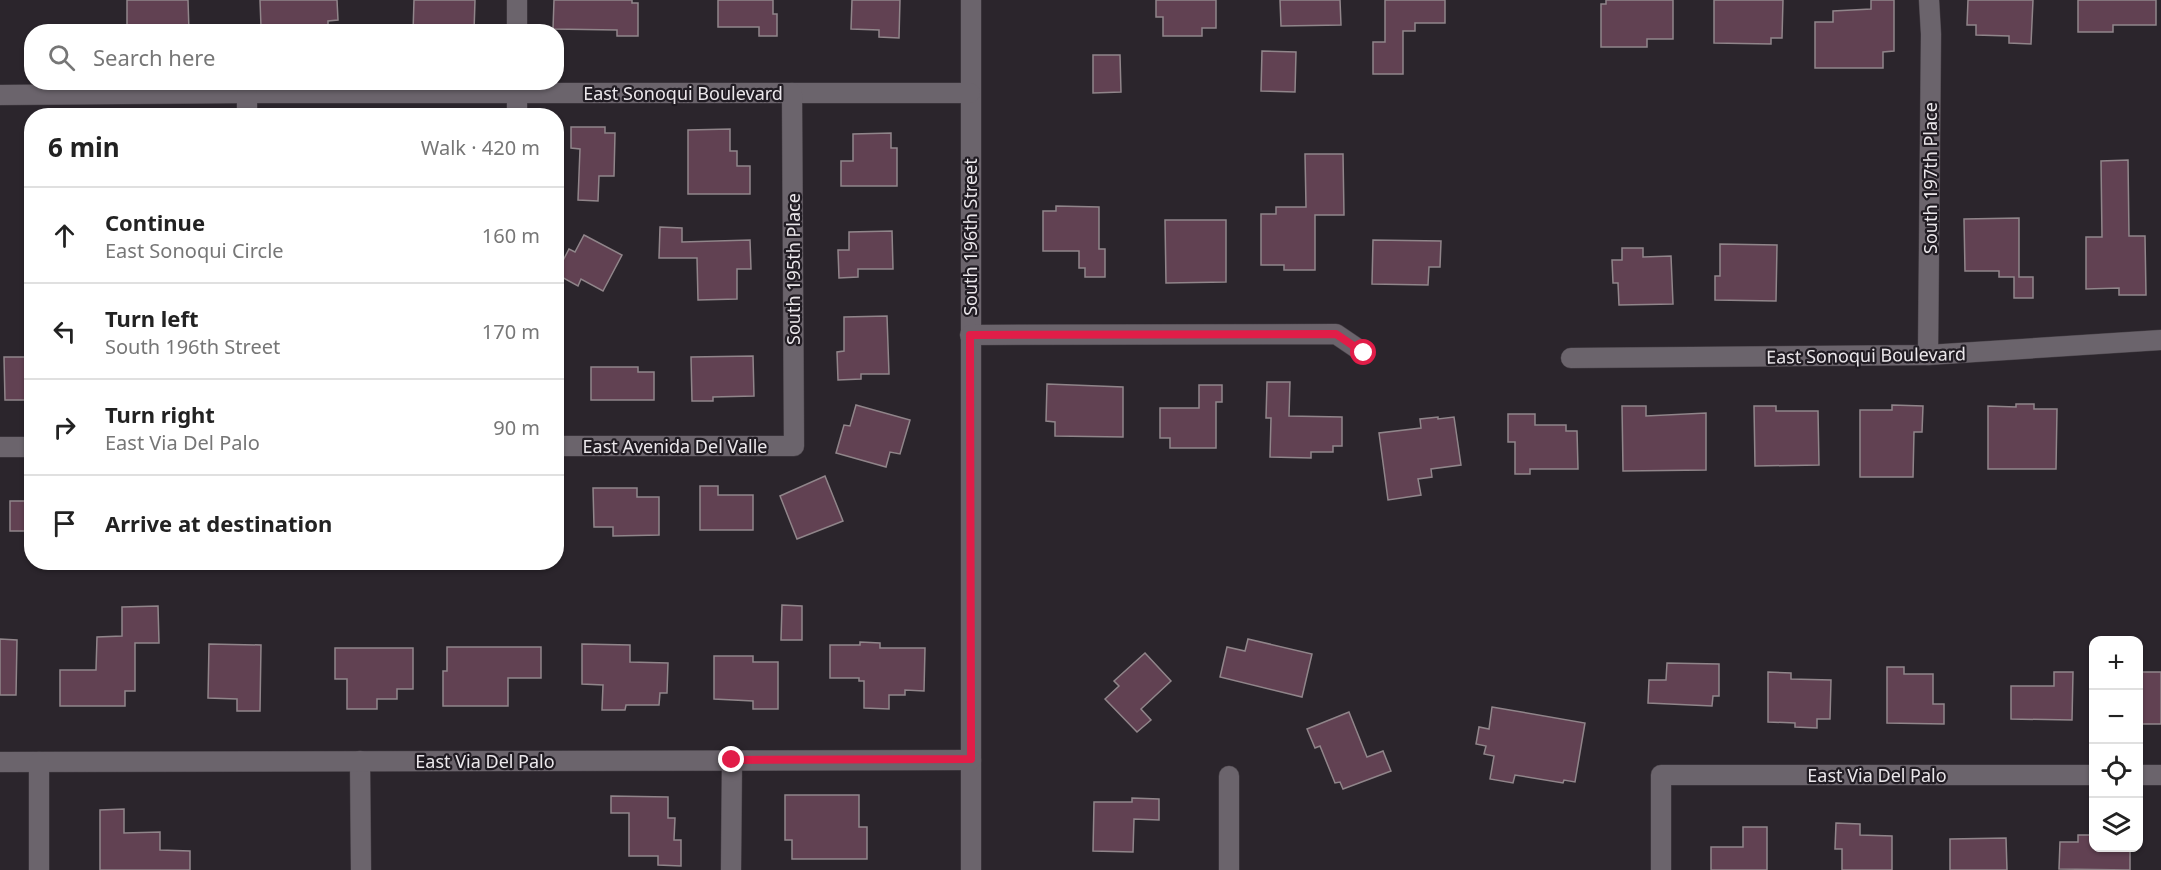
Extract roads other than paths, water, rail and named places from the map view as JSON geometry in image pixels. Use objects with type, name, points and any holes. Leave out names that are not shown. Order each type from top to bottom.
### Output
[{"type":"street","points":[[517,24],[518,0]]},
{"type":"street","name":"South 196th Street","points":[[971,0],[971,870]]},
{"type":"street","name":"South 197th Place","points":[[1928,356],[1931,34],[1929,0]]},
{"type":"street","name":"East Sonoqui Boulevard","points":[[564,89],[792,93],[970,93]]},
{"type":"street","name":"East Sonoqui Boulevard","points":[[0,95],[409,90]]},
{"type":"street","points":[[517,90],[517,108]]},
{"type":"street","points":[[247,93],[247,108]]},
{"type":"street","name":"South 195th Place","points":[[792,93],[794,446]]},
{"type":"street","points":[[970,335],[1336,334],[1364,353]]},
{"type":"street","name":"East Sonoqui Boulevard","points":[[1571,358],[1928,356],[2161,340]]},
{"type":"street","name":"East Avenida Del Valle","points":[[564,446],[794,446]]},
{"type":"street","points":[[0,447],[24,447]]},
{"type":"street","name":"East Via Del Palo","points":[[0,762],[971,759]]},
{"type":"street","points":[[731,870],[732,760]]},
{"type":"street","points":[[360,761],[361,870]]},
{"type":"street","points":[[39,762],[39,870]]},
{"type":"street","name":"East Via Del Palo","points":[[1661,870],[1661,775],[2089,775]]},
{"type":"street","points":[[2143,775],[2161,775]]},
{"type":"street","points":[[1229,776],[1229,870]]}]
